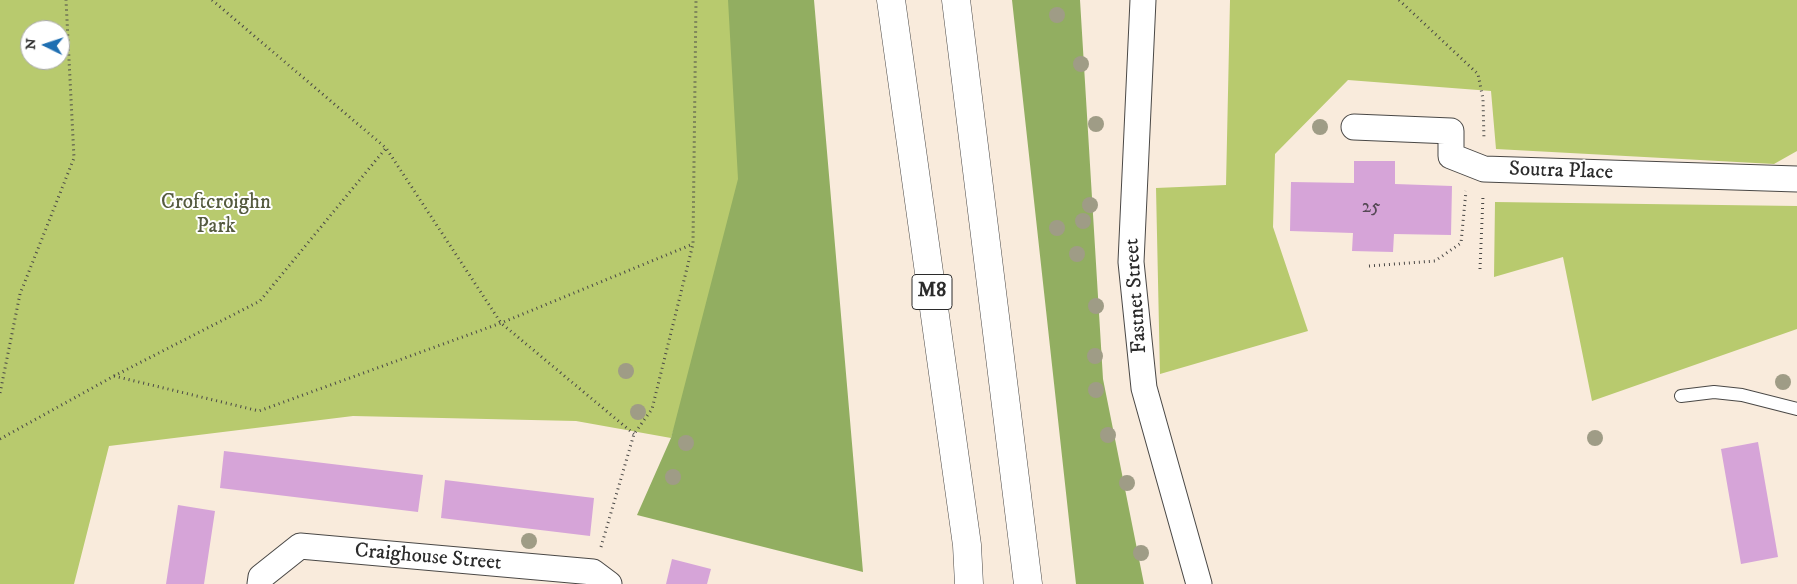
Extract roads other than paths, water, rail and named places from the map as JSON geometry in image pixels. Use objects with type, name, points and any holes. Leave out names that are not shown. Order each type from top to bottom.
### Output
[{"type":"highway","name":"M8","points":[[891,0],[966,545],[969,584]]},
{"type":"highway","points":[[956,0],[1028,584]]},
{"type":"street","name":"Fastnet Street","points":[[1143,0],[1131,262],[1144,388],[1199,584]]},
{"type":"street","name":"Soutra Place","points":[[1354,127],[1451,131],[1450,156],[1484,169],[1797,179]]},
{"type":"street","name":"Craighouse Street","points":[[260,584],[261,577],[300,546],[601,578]]},
{"type":"lane","points":[[1681,396],[1714,392],[1742,395],[1797,409]]},
{"type":"park label","name":"Croftcroighn Park","points":[[216,216]]}]
